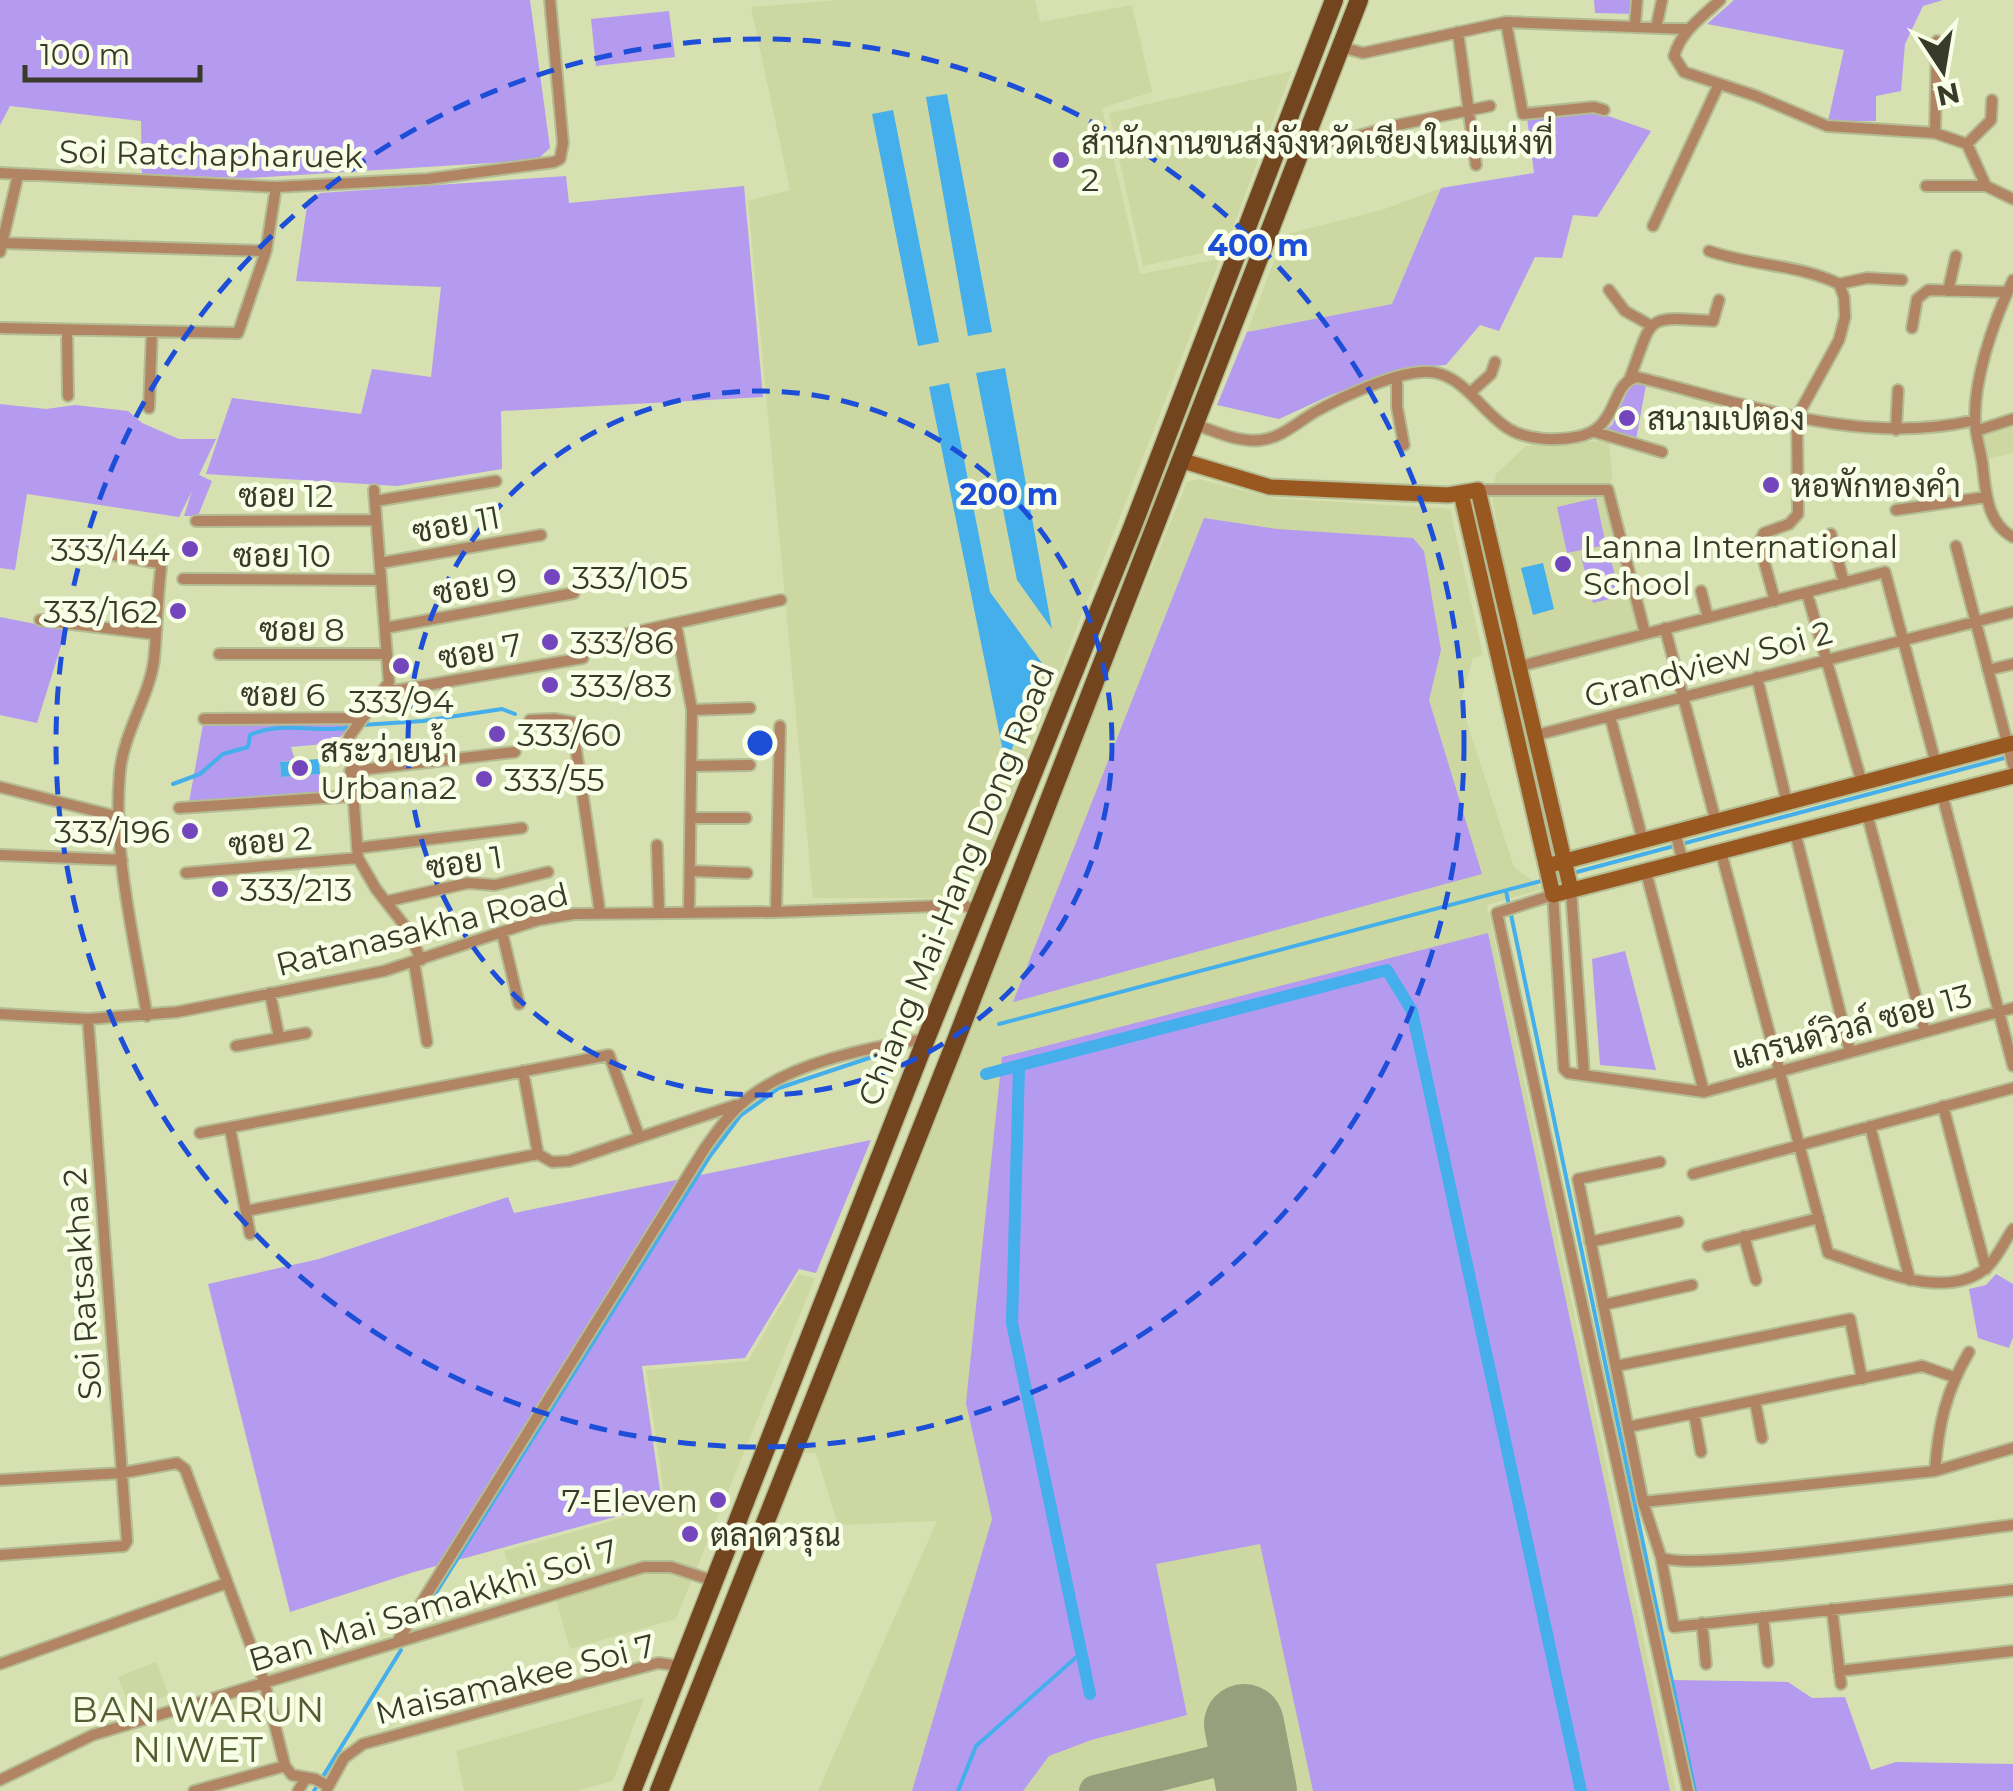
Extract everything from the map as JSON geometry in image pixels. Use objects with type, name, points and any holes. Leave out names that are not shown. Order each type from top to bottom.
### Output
[{"type":"main road","name":"Chiang Mai-Hang Dong Road","points":[[632,1791],[1334,0]]},
{"type":"main road","name":"Chiang Mai-Hang Dong Road","points":[[659,1791],[953,1048],[1359,0]]},
{"type":"main road","points":[[1169,429],[1192,430]]},
{"type":"main road","points":[[926,1038],[953,1048]]},
{"type":"street","name":"Soi Ratchapharuek","points":[[0,173],[276,187],[428,180],[545,164],[560,159],[563,143],[550,0]]},
{"type":"street","points":[[1635,26],[1637,0]]},
{"type":"street","points":[[1656,28],[1662,0]]},
{"type":"street","points":[[1720,0],[1687,29],[1676,47],[1674,56],[1684,72],[1827,126],[1935,133],[1967,144],[1986,186]]},
{"type":"street","points":[[1341,47],[1363,53],[1506,22],[1687,29]]},
{"type":"street","points":[[1506,22],[1523,114],[1594,107],[1604,110]]},
{"type":"street","points":[[1458,32],[1476,164]]},
{"type":"street","points":[[1935,133],[1937,41]]},
{"type":"street","points":[[1653,226],[1719,84]]},
{"type":"street","points":[[1967,144],[1992,120],[1992,100]]},
{"type":"street","points":[[1300,152],[1397,125],[1490,106]]},
{"type":"street","points":[[18,175],[1,248],[266,251]]},
{"type":"street","points":[[1926,186],[1986,186],[2013,199]]},
{"type":"street","points":[[0,328],[238,333],[266,251],[276,187]]},
{"type":"street","points":[[1709,251],[1732,259],[1818,274],[1839,284],[1867,278],[1902,280]]},
{"type":"street","points":[[1948,291],[1956,256]]},
{"type":"street","points":[[2013,280],[1990,337],[1979,386],[1976,425],[1986,497],[1998,526],[2013,536]]},
{"type":"street","points":[[1775,601],[1759,543],[1762,536],[1789,524],[1798,514],[1797,416],[1839,340],[1845,318],[1839,284]]},
{"type":"street","points":[[1609,290],[1626,311],[1650,325]]},
{"type":"street","points":[[1912,328],[1917,299],[1928,290],[2007,292]]},
{"type":"street","points":[[1192,430],[1260,441],[1337,401],[1397,378],[1426,372],[1446,375],[1507,428],[1526,437],[1574,438],[1594,432],[1607,420],[1630,378],[1650,325],[1664,317],[1713,321],[1719,300]]},
{"type":"street","points":[[67,330],[68,396]]},
{"type":"street","points":[[148,408],[152,332]]},
{"type":"street","points":[[1470,394],[1491,374],[1494,362]]},
{"type":"street","points":[[1397,378],[1404,445]]},
{"type":"street","points":[[1630,378],[1797,416],[1896,430],[2013,419]]},
{"type":"street","points":[[1896,430],[1898,390]]},
{"type":"street","points":[[1594,432],[1662,452]]},
{"type":"street","points":[[1180,460],[1270,487],[1469,492],[1608,490],[1645,633]]},
{"type":"street","points":[[427,1042],[417,961],[408,930],[358,853],[350,771],[349,738],[389,682],[374,495],[496,481]]},
{"type":"street","points":[[1469,492],[1570,887],[1584,1074]]},
{"type":"street","points":[[1469,492],[1552,892],[1564,1069],[1568,1073],[1704,1092],[1646,872]]},
{"type":"street","points":[[1896,510],[1986,497]]},
{"type":"street","name":"ซอย 12","points":[[196,521],[376,520]]},
{"type":"street","points":[[211,521],[212,535]]},
{"type":"street","points":[[1831,534],[1844,583]]},
{"type":"street","name":"ซอย 11","points":[[380,562],[541,535]]},
{"type":"street","points":[[57,546],[158,563],[160,572],[154,662],[124,747],[119,817],[146,1016]]},
{"type":"street","points":[[1546,869],[1936,764],[2011,752],[1956,546]]},
{"type":"street","points":[[1516,667],[1886,572],[1936,764]]},
{"type":"street","name":"ซอย 10","points":[[183,579],[381,580]]},
{"type":"street","points":[[1701,591],[1708,618]]},
{"type":"street","points":[[1807,593],[1862,783]]},
{"type":"street","name":"ซอย 9","points":[[385,628],[574,594]]},
{"type":"street","points":[[590,642],[781,600]]},
{"type":"street","name":"Grandview Soi 2","points":[[1534,736],[2013,612]]},
{"type":"street","points":[[40,620],[154,634]]},
{"type":"street","points":[[676,624],[692,710],[690,910]]},
{"type":"street","points":[[1664,628],[1716,822]]},
{"type":"street","name":"ซอย 8","points":[[219,654],[385,654]]},
{"type":"street","name":"ซอย 7","points":[[384,688],[399,690],[584,658]]},
{"type":"street","points":[[1988,670],[2013,664]]},
{"type":"street","points":[[1757,676],[1787,802]]},
{"type":"street","points":[[692,710],[750,708]]},
{"type":"street","points":[[1610,716],[1642,841]]},
{"type":"street","points":[[530,720],[554,718],[572,722],[600,913]]},
{"type":"street","name":"ซอย 6","points":[[204,719],[359,723]]},
{"type":"street","points":[[776,912],[780,726]]},
{"type":"street","points":[[350,771],[515,752]]},
{"type":"street","points":[[691,766],[750,765]]},
{"type":"street","points":[[1688,1791],[1498,916],[1570,887],[1646,872],[1682,858],[1721,852],[2013,776]]},
{"type":"street","points":[[0,787],[119,817]]},
{"type":"street","points":[[1942,794],[2013,1066]]},
{"type":"street","points":[[179,808],[353,796]]},
{"type":"street","points":[[1866,814],[1926,1032]]},
{"type":"street","points":[[690,818],[746,818]]},
{"type":"street","name":"ซอย 2","points":[[186,873],[358,853],[522,828]]},
{"type":"street","points":[[1795,832],[1850,1052]]},
{"type":"street","points":[[1676,837],[1682,858]]},
{"type":"street","points":[[657,845],[659,912]]},
{"type":"street","points":[[1721,852],[1828,1253],[1910,1280],[1946,1285],[1986,1268],[2013,1229]]},
{"type":"street","points":[[0,855],[122,860]]},
{"type":"street","name":"ซอย 1","points":[[388,901],[468,883],[496,885],[548,872]]},
{"type":"street","points":[[690,872],[747,873]]},
{"type":"street","name":"Ratanasakha Road","points":[[0,1014],[88,1019],[146,1016],[417,961],[538,920],[600,913],[963,905],[978,910]]},
{"type":"street","points":[[502,932],[519,1004]]},
{"type":"street","points":[[270,993],[279,1037]]},
{"type":"street","name":"แกรนด์วิวล์ ซอย 13","points":[[1704,1092],[2013,1008]]},
{"type":"street","name":"Soi Ratsakha 2","points":[[0,1554],[126,1544],[88,1019]]},
{"type":"street","points":[[236,1046],[306,1033]]},
{"type":"street","points":[[246,1212],[538,1154],[559,1163],[741,1103],[784,1076],[878,1046],[926,1038]]},
{"type":"street","points":[[200,1133],[609,1054],[639,1136]]},
{"type":"street","points":[[523,1071],[538,1154]]},
{"type":"street","points":[[1694,1174],[2013,1088]]},
{"type":"street","points":[[396,1642],[704,1148],[741,1103]]},
{"type":"street","points":[[1943,1106],[1986,1268]]},
{"type":"street","points":[[1870,1126],[1910,1280]]},
{"type":"street","points":[[230,1128],[250,1234]]},
{"type":"street","points":[[1660,1162],[1578,1178],[1643,1502],[1661,1557],[1674,1626],[2013,1590]]},
{"type":"street","points":[[1708,1246],[1819,1218]]},
{"type":"street","points":[[1590,1242],[1678,1222]]},
{"type":"street","points":[[1744,1236],[1756,1280]]},
{"type":"street","points":[[1603,1304],[1692,1285]]},
{"type":"street","points":[[1616,1366],[1850,1319],[1862,1379]]},
{"type":"street","points":[[1935,1470],[1938,1426],[1954,1376],[1969,1352]]},
{"type":"street","points":[[1628,1426],[1922,1366],[1954,1376]]},
{"type":"street","points":[[1755,1401],[1762,1438]]},
{"type":"street","points":[[1694,1413],[1701,1452]]},
{"type":"street","points":[[1643,1502],[1935,1470],[2013,1448]]},
{"type":"street","points":[[0,1480],[122,1473],[178,1464],[184,1468],[264,1681],[285,1766],[292,1775],[320,1784]]},
{"type":"street","points":[[1661,1557],[1675,1562],[1732,1560],[2013,1525]]},
{"type":"street","name":"Ban Mai Samakkhi Soi 7","points":[[0,1780],[94,1735],[644,1567],[671,1567],[714,1581]]},
{"type":"street","points":[[0,1664],[228,1583]]},
{"type":"street","points":[[1832,1610],[1841,1684]]},
{"type":"street","points":[[1763,1617],[1768,1662]]},
{"type":"street","points":[[1702,1624],[1706,1664]]},
{"type":"street","points":[[1839,1671],[2013,1651]]},
{"type":"street","name":"Maisamakee Soi 7","points":[[298,1791],[320,1784],[348,1753],[362,1744],[658,1663],[681,1666]]},
{"type":"street","points":[[194,1791],[285,1766]]},
{"type":"shaded area","points":[[0,0],[530,0],[550,148],[537,160],[250,178],[142,175],[141,121],[10,106],[0,125]]},
{"type":"shaded area","points":[[840,0],[1035,0],[1040,22],[1132,5],[1152,92],[1102,108],[1140,274],[1220,259],[972,898],[813,898],[748,201],[790,190],[751,7]]},
{"type":"shaded area","points":[[1594,0],[1637,0],[1636,14],[1595,13]]},
{"type":"shaded area","points":[[1734,0],[1943,0],[1923,6],[1905,44],[1901,91],[1876,96],[1876,121],[1828,121],[1844,50],[1707,24]]},
{"type":"shaded area","points":[[669,11],[675,57],[596,66],[591,19]]},
{"type":"shaded area","points":[[1292,71],[1225,248],[1143,266],[1109,113]]},
{"type":"shaded area","points":[[1594,111],[1651,131],[1597,217],[1573,215],[1562,258],[1535,257],[1499,331],[1480,325],[1446,365],[1404,368],[1279,419],[1217,405],[1247,332],[1392,304],[1441,188],[1534,173],[1527,118]]},
{"type":"shaded area","points":[[566,176],[569,203],[744,186],[763,397],[501,411],[502,469],[397,486],[206,474],[232,398],[361,414],[372,369],[431,377],[441,287],[296,281],[308,199],[321,193]]},
{"type":"shaded area","points":[[1441,188],[1392,304],[1247,332],[1284,235],[1385,209]]},
{"type":"shaded area","name":"สนามเปตอง","points":[[1631,384],[1646,385],[1636,440],[1604,431],[1612,425]]},
{"type":"shaded area","points":[[0,404],[46,409],[75,405],[128,411],[142,423],[179,439],[216,439],[199,475],[212,481],[198,516],[184,516],[192,491],[179,517],[27,494],[15,570],[0,568]]},
{"type":"shaded area","points":[[2013,418],[2013,453],[1983,460],[1979,428]]},
{"type":"shaded area","name":"Lanna International School","points":[[1609,440],[1612,478],[1606,495],[1637,631],[1522,660],[1492,497],[1496,474],[1526,446]]},
{"type":"shaded area","points":[[1199,479],[1273,498],[1450,509],[1483,655],[1473,658],[1462,697],[1468,726],[1514,867],[1543,889],[1487,905],[1676,1791],[818,1791],[937,1521],[838,1525],[816,1453],[803,1453],[969,1034],[1038,846],[1187,482]]},
{"type":"shaded area","points":[[1596,498],[1606,545],[1567,553],[1557,507]]},
{"type":"shaded area","points":[[1204,518],[1277,529],[1413,538],[1424,551],[1441,650],[1429,700],[1482,874],[1013,1002]]},
{"type":"shaded area","points":[[1608,550],[1621,596],[1593,603],[1581,556]]},
{"type":"shaded area","points":[[0,617],[66,630],[37,723],[0,715]]},
{"type":"shaded area","points":[[356,718],[335,743],[291,747],[295,760],[280,762],[281,777],[320,774],[320,795],[189,802],[204,719]]},
{"type":"shaded area","points":[[1488,933],[1670,1791],[1313,1791],[1260,1544],[1156,1564],[1187,1715],[1091,1740],[1049,1756],[1023,1791],[912,1791],[992,1519],[966,1403],[1002,1057]]},
{"type":"shaded area","points":[[1625,951],[1656,1070],[1600,1065],[1592,959]]},
{"type":"shaded area","points":[[871,1140],[816,1273],[799,1269],[745,1358],[642,1366],[662,1504],[414,1572],[290,1612],[208,1284],[319,1259],[508,1197],[514,1213]]},
{"type":"shaded area","points":[[799,1274],[815,1278],[676,1619],[570,1649],[553,1588],[519,1594],[504,1551],[666,1506],[646,1370],[748,1361]]},
{"type":"shaded area","points":[[1996,1274],[2013,1284],[2013,1337],[2009,1348],[1978,1338],[1969,1289],[1986,1285]]},
{"type":"shaded area","points":[[156,1662],[169,1695],[131,1710],[118,1677]]},
{"type":"shaded area","points":[[1672,1680],[1788,1682],[1812,1698],[1845,1697],[1871,1770],[1896,1762],[2013,1764],[2013,1791],[1696,1791]]},
{"type":"shaded area","points":[[644,1698],[613,1781],[576,1791],[464,1791],[456,1751]]},
{"type":"water","points":[[947,94],[992,332],[968,336],[926,97]]},
{"type":"water","points":[[893,110],[939,342],[918,346],[872,114]]},
{"type":"water","points":[[1005,368],[1052,629],[1017,580],[976,373]]},
{"type":"water","points":[[949,383],[990,592],[1042,663],[1006,766],[929,387]]},
{"type":"water","points":[[1543,563],[1554,609],[1533,615],[1521,568]]},
{"type":"water","name":"สระว่ายน้ำ Urbana2","points":[[319,759],[320,774],[281,777],[280,762]]},
{"type":"waterway","points":[[362,725],[502,709],[515,714]]},
{"type":"waterway","points":[[173,784],[200,774],[223,754],[248,747],[250,735],[276,728],[353,727]]},
{"type":"waterway","points":[[1573,873],[2008,757]]},
{"type":"waterway","points":[[999,1024],[1545,880]]},
{"type":"waterway","points":[[1506,891],[1695,1791]]},
{"type":"waterway","points":[[986,1074],[1387,970],[1412,1011],[1581,1791]]},
{"type":"waterway","points":[[417,1623],[710,1156],[740,1116],[779,1088],[893,1050]]},
{"type":"waterway","points":[[1019,1067],[1012,1323],[1090,1694]]},
{"type":"waterway","points":[[314,1791],[401,1650]]},
{"type":"waterway","points":[[958,1791],[976,1746],[1081,1653]]},
{"type":"taxiway","points":[[1095,1791],[1249,1753]]},
{"type":"runway","points":[[1244,1724],[1257,1791]]},
{"type":"place","name":"สำนักงานขนส่งจังหวัดเชียงใหม่แห่งที่ 2","points":[[1061,160]]},
{"type":"place","name":"สนามเปตอง","points":[[1627,418]]},
{"type":"place","name":"หอพักทองคำ","points":[[1771,485]]},
{"type":"place","name":"333/144","points":[[190,549]]},
{"type":"place","name":"Lanna International School","points":[[1563,564]]},
{"type":"place","name":"333/105","points":[[552,577]]},
{"type":"place","name":"333/162","points":[[178,611]]},
{"type":"place","name":"333/86","points":[[550,642]]},
{"type":"place","name":"333/94","points":[[401,666]]},
{"type":"place","name":"333/83","points":[[550,685]]},
{"type":"place","name":"333/60","points":[[497,734]]},
{"type":"place","name":"สระว่ายน้ำ Urbana2","points":[[300,768]]},
{"type":"place","name":"333/55","points":[[484,779]]},
{"type":"place","name":"333/196","points":[[190,831]]},
{"type":"place","name":"333/213","points":[[220,889]]},
{"type":"place","name":"7-Eleven","points":[[718,1500]]},
{"type":"place","name":"ตลาดวรุณ","points":[[690,1534]]},
{"type":"district","name":"BAN WARUN NIWET","points":[[199,1729]]}]
